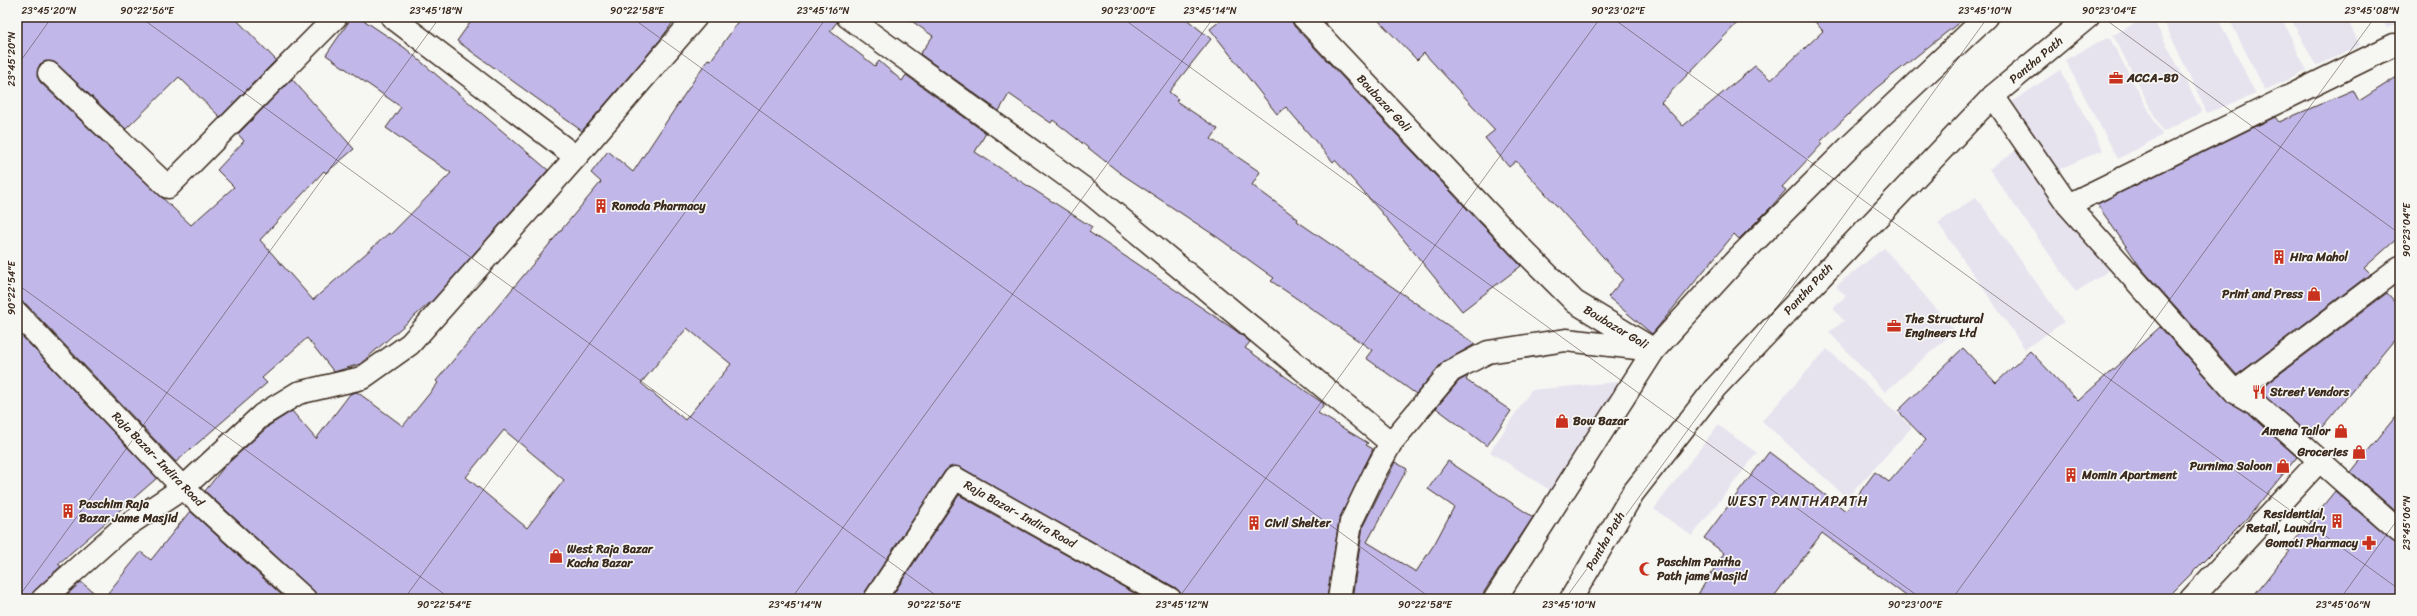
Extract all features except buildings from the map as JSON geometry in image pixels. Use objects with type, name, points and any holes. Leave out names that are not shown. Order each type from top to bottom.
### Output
[{"type":"street","points":[[49,73],[168,187],[336,17]]},
{"type":"street","points":[[392,17],[576,157]]},
{"type":"street","points":[[44,599],[120,530],[183,488],[262,415],[298,393],[362,378],[410,344],[576,157],[696,17]]},
{"type":"street","points":[[848,17],[1090,193],[1390,443]]},
{"type":"street","name":"Boubazar Goli","points":[[1303,17],[1524,251],[1575,302],[1654,350]]},
{"type":"street","points":[[1495,599],[1654,350],[1753,242],[1852,144],[1986,17]]},
{"type":"street","name":"Pantha Path","points":[[1571,599],[1633,493],[1715,388],[1993,96],[2088,17]]},
{"type":"street","points":[[2068,205],[2394,45]]},
{"type":"street","points":[[1993,96],[2068,205],[2235,392],[2257,405],[2400,532]]},
{"type":"street","points":[[2235,392],[2400,267]]},
{"type":"street","name":"Raja Bazar- Indira Road","points":[[17,313],[183,488],[305,599]]},
{"type":"street","name":"Boubazar Goli","points":[[1339,599],[1351,522],[1390,443],[1451,370],[1488,352],[1566,340],[1654,350]]},
{"type":"street","points":[[2191,599],[2320,460]]},
{"type":"street","name":"Raja Bazar- Indira Road","points":[[875,599],[955,478],[1170,599]]},
{"type":"shaded area","points":[[2147,17],[2152,17],[2202,112],[2163,132],[2113,35]]},
{"type":"shaded area","points":[[2162,17],[2217,17],[2256,94],[2207,113]]},
{"type":"shaded area","points":[[2228,17],[2281,17],[2307,71],[2265,90]]},
{"type":"shaded area","points":[[2290,17],[2346,17],[2360,45],[2316,66]]},
{"type":"shaded area","points":[[2380,17],[2400,17],[2400,23],[2387,28]]},
{"type":"shaded area","points":[[2109,37],[2162,135],[2118,159],[2065,60]]},
{"type":"shaded area","points":[[2060,70],[2103,150],[2048,174],[2004,107]]},
{"type":"shaded area","points":[[2015,151],[2111,269],[2076,292],[1989,169]]},
{"type":"shaded area","points":[[1976,197],[2064,322],[2025,349],[1938,223]]},
{"type":"shaded area","points":[[1884,248],[1955,331],[1885,392],[1829,332],[1844,321],[1833,308],[1846,296],[1836,286]]},
{"type":"shaded area","points":[[1827,349],[1912,427],[1847,498],[1762,421]]},
{"type":"shaded area","name":"Bow Bazar","points":[[1640,380],[1561,497],[1490,452],[1531,390]]},
{"type":"shaded area","points":[[1718,425],[1757,453],[1692,536],[1654,509]]},
{"type":"place","name":"ACCA-BD","points":[[2116,78]]},
{"type":"place","name":"Ronoda Pharmacy","points":[[601,206]]},
{"type":"place","name":"Hira Mahol","points":[[2279,257]]},
{"type":"place","name":"Print and Press","points":[[2314,294]]},
{"type":"place","name":"The Structural Engineers Ltd","points":[[1894,326]]},
{"type":"place","name":"Street Vendors","points":[[2259,392]]},
{"type":"place","name":"Bow Bazar","points":[[1562,421]]},
{"type":"place","name":"Amena Tailor","points":[[2341,431]]},
{"type":"place","name":"Groceries","points":[[2359,452]]},
{"type":"place","name":"Purnima Saloon","points":[[2283,466]]},
{"type":"place","name":"Momin Apartment","points":[[2071,475]]},
{"type":"place","name":"Paschim Raja Bazar Jame Masjid","points":[[68,511]]},
{"type":"place","name":"Residential, Retail, Laundry","points":[[2337,521]]},
{"type":"place","name":"Civil Shelter","points":[[1254,523]]},
{"type":"place","name":"Gomoti Pharmacy","points":[[2369,543]]},
{"type":"place","name":"West Raja Bazar Kacha Bazar","points":[[556,556]]},
{"type":"place","name":"Paschim Pantha Path jame Masjid","points":[[1646,569]]},
{"type":"district","name":"WEST PANTHAPATH","points":[[1798,501]]}]
